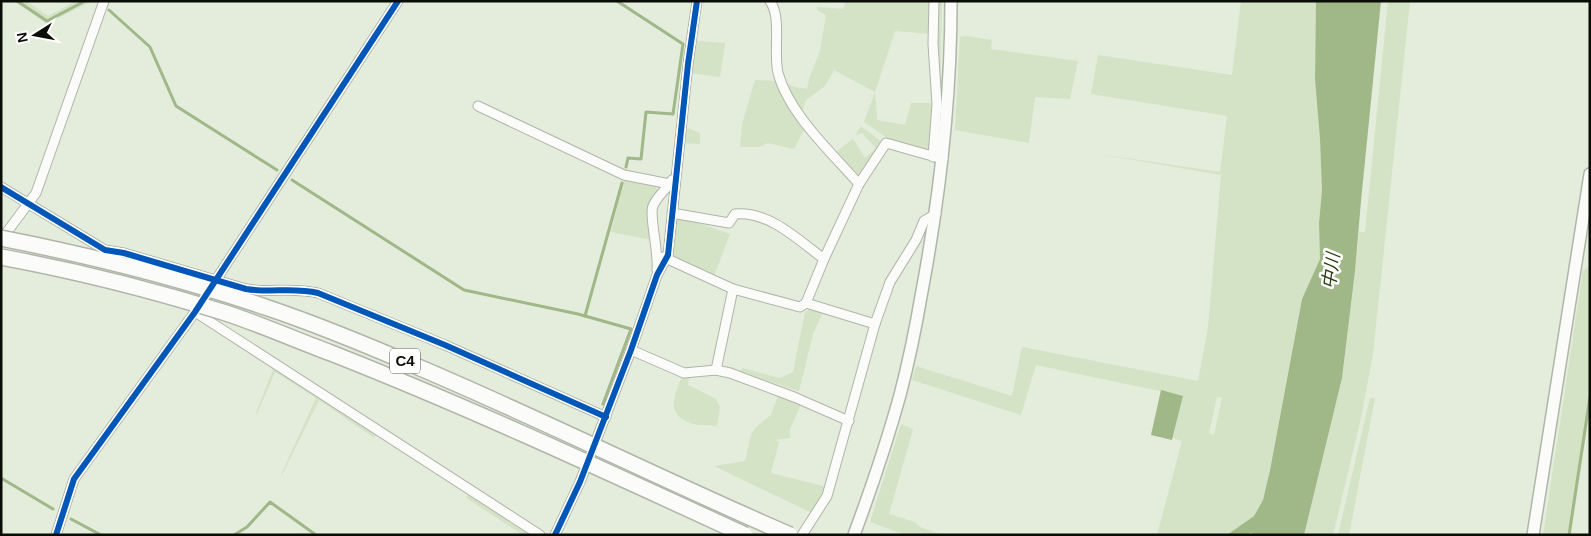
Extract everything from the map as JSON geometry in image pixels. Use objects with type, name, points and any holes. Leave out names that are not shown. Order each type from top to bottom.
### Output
[{"type":"highway","name":"C4","points":[[5,235],[166,276],[269,308],[323,328],[480,393],[790,535]]},
{"type":"highway","name":"C4","points":[[1,257],[89,275],[157,292],[276,331],[391,376],[745,535]]},
{"type":"street","points":[[1,226],[5,235],[36,193],[44,175],[104,1]]},
{"type":"street","points":[[56,535],[74,479],[195,312],[398,1]]},
{"type":"street","points":[[555,535],[580,482],[632,350],[662,257],[672,213],[672,185],[677,159],[688,64],[699,1]]},
{"type":"street","points":[[770,1],[776,9],[776,56],[778,72],[785,92],[812,130],[860,184]]},
{"type":"street","points":[[854,535],[871,488],[900,394],[916,327],[936,214],[938,158],[933,44],[934,1]]},
{"type":"street","points":[[938,158],[950,70],[951,1]]},
{"type":"street","points":[[478,106],[624,175],[672,185]]},
{"type":"street","points":[[662,257],[733,289],[800,308],[806,303],[824,259],[860,184],[886,143],[938,158]]},
{"type":"street","points":[[1533,535],[1590,174]]},
{"type":"street","points":[[662,257],[652,208],[663,190],[672,185]]},
{"type":"street","points":[[1,187],[105,250],[124,253],[256,290],[303,290],[318,293],[445,346],[606,417]]},
{"type":"street","points":[[672,213],[729,223],[735,214],[744,213],[761,217],[776,223],[824,259]]},
{"type":"street","points":[[802,535],[827,496],[876,324],[890,282],[916,240],[924,221],[936,214]]},
{"type":"street","points":[[716,370],[733,289]]},
{"type":"street","points":[[806,303],[876,324]]},
{"type":"street","points":[[195,312],[540,535]]},
{"type":"street","points":[[632,350],[684,373],[716,370],[730,373],[794,397],[849,421]]},
{"type":"shaded area","points":[[14,1],[26,1],[48,16],[76,1],[92,1],[47,24]]},
{"type":"shaded area","points":[[846,1],[932,1],[932,34],[895,31],[875,92],[834,70],[825,86],[806,100],[802,111],[784,81],[794,87],[807,89],[820,51],[826,15],[817,10],[817,7],[843,9]]},
{"type":"shaded area","points":[[937,1],[942,1],[940,81],[937,80]]},
{"type":"shaded area","points":[[1241,1],[1316,1],[1315,79],[1322,190],[1319,223],[1320,259],[1302,299],[1263,500],[1254,516],[1227,535],[1157,535],[1182,441],[1173,438],[1183,396],[1036,365],[1021,415],[912,380],[916,366],[1012,396],[1022,347],[1198,381],[1208,328],[1221,175],[1099,154],[1220,172],[1227,116],[1091,94],[1098,55],[1232,75]],"holes":[[[1217,397],[1222,398],[1214,435],[1209,433]]]},
{"type":"shaded area","points":[[1388,1],[1410,1],[1373,354],[1361,418],[1333,535],[1304,535],[1342,378],[1359,232],[1365,232]]},
{"type":"shaded area","points":[[967,36],[992,40],[991,49],[1078,61],[1070,99],[1035,97],[1029,143],[955,130],[960,37]]},
{"type":"shaded area","points":[[697,41],[725,43],[720,77],[690,73]]},
{"type":"shaded area","points":[[755,80],[777,81],[805,128],[794,149],[768,143],[759,147],[740,147],[742,124]]},
{"type":"shaded area","points":[[875,92],[877,120],[905,125],[911,103],[934,103],[929,150],[925,151],[887,138],[864,122]]},
{"type":"shaded area","points":[[861,126],[882,142],[862,175],[859,175],[837,151],[853,139],[865,158],[876,148],[862,133],[855,136]]},
{"type":"shaded area","points":[[688,128],[700,133],[700,144],[683,143],[684,131]]},
{"type":"shaded area","points":[[624,179],[655,185],[658,191],[647,209],[652,240],[611,232]]},
{"type":"shaded area","points":[[678,216],[730,234],[714,276],[673,257],[670,253],[673,220]]},
{"type":"shaded area","points":[[1589,266],[1590,405],[1571,535],[1543,535],[1583,271]]},
{"type":"shaded area","points":[[813,309],[823,312],[813,334],[799,391],[739,372],[743,368],[780,378],[793,372],[805,312]]},
{"type":"shaded area","points":[[274,367],[377,434],[374,438],[319,400],[281,475],[316,398],[275,372],[257,414]]},
{"type":"shaded area","points":[[682,376],[689,376],[688,385],[716,399],[720,407],[717,426],[693,424],[678,416],[674,404],[676,391]]},
{"type":"shaded area","points":[[779,393],[802,402],[790,429],[790,438],[774,440],[779,442],[771,473],[827,487],[824,496],[812,513],[714,466],[745,461],[751,435],[755,428],[771,415]]},
{"type":"shaded area","points":[[1370,398],[1375,398],[1349,535],[1338,535]]},
{"type":"shaded area","points":[[901,424],[913,429],[889,514],[915,522],[920,527],[942,535],[905,535],[870,522]]},
{"type":"shaded area","points":[[458,486],[534,535],[523,535],[466,498],[468,495]]},
{"type":"water","name":"中川","points":[[1316,1],[1381,1],[1355,271],[1342,378],[1304,535],[1255,535],[1251,533],[1246,535],[1227,535],[1254,516],[1263,500],[1302,299],[1320,259],[1319,223],[1322,190],[1315,79]]},
{"type":"water","points":[[1161,390],[1183,396],[1172,440],[1151,435]]},
{"type":"waterway","points":[[17,1],[47,21],[85,1]]},
{"type":"waterway","points":[[617,1],[683,44],[673,114],[646,112],[641,159],[628,158],[626,167]]},
{"type":"waterway","points":[[109,10],[150,47],[176,106],[277,170]]},
{"type":"waterway","points":[[292,180],[464,290],[578,314],[631,329],[603,404]]},
{"type":"waterway","points":[[585,316],[622,183]]},
{"type":"waterway","points":[[1569,535],[1590,397]]},
{"type":"waterway","points":[[1,478],[53,509]]},
{"type":"waterway","points":[[234,535],[247,527],[270,502],[316,535]]},
{"type":"waterway","points":[[71,519],[101,535]]},
{"type":"cycle path","points":[[56,535],[74,479],[195,312],[398,1]]},
{"type":"cycle path","points":[[555,535],[580,482],[631,350],[657,275],[668,255],[688,64],[697,1]]},
{"type":"cycle path","points":[[1,187],[105,250],[124,253],[246,289],[300,290],[318,293],[445,345],[606,417]]}]
